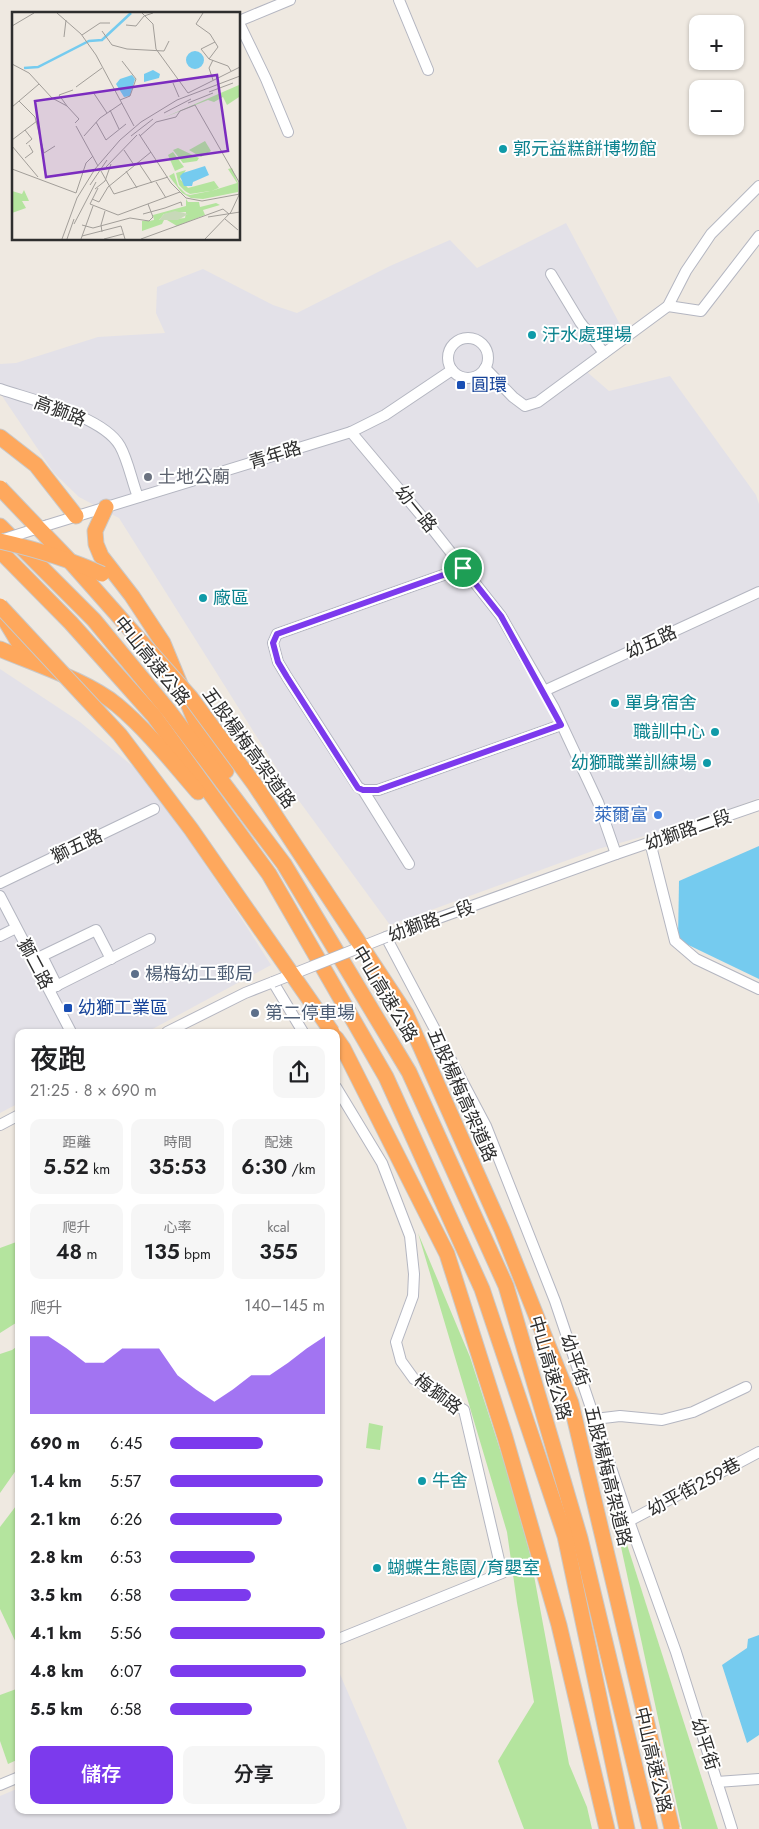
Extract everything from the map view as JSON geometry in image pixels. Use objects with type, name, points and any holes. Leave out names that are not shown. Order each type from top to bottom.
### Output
[{"type":"highway","points":[[0,437],[36,466],[76,516]]},
{"type":"highway","name":"五股楊梅高架道路","points":[[0,488],[68,559],[191,698],[255,785],[406,1014],[502,1230],[571,1403],[672,1829]]},
{"type":"highway","points":[[106,507],[95,531],[96,544],[101,556],[132,596],[163,643],[196,723],[284,864]]},
{"type":"highway","name":"中山高速公路","points":[[0,526],[94,620],[169,710],[284,864],[409,1072],[506,1286],[580,1538],[650,1829]]},
{"type":"highway","points":[[0,540],[44,551],[76,562],[102,574],[132,596]]},
{"type":"highway","name":"中山高速公路","points":[[0,551],[71,623],[154,716],[269,874],[386,1078],[482,1289],[565,1536],[627,1829]]},
{"type":"highway","points":[[0,605],[2,615],[20,645],[48,670]]},
{"type":"highway","points":[[0,605],[120,735],[191,828],[330,1029]]},
{"type":"highway","points":[[0,649],[87,686],[116,704],[137,723],[256,857]]},
{"type":"highway","points":[[340,1044],[447,1254],[505,1437],[556,1616],[607,1829]]},
{"type":"street","points":[[240,22],[290,0]]},
{"type":"street","points":[[399,0],[428,70]]},
{"type":"street","points":[[240,24],[288,132]]},
{"type":"street","points":[[485,368],[512,397],[525,406],[538,402],[668,306],[686,271],[711,234],[759,186]]},
{"type":"street","points":[[668,306],[701,311],[759,236]]},
{"type":"street","points":[[551,274],[580,322],[604,354]]},
{"type":"street","points":[[467,338],[476,339],[487,351],[488,360],[485,368],[472,378],[461,377],[452,370],[448,362],[448,353],[459,340],[467,338]]},
{"type":"street","name":"青年路","points":[[0,540],[351,432],[386,415],[452,370]]},
{"type":"street","name":"高獅路","points":[[0,389],[82,416],[112,436],[120,446],[138,497]]},
{"type":"street","name":"幼一路","points":[[351,432],[430,526],[501,616],[544,691],[561,725],[598,802],[616,854]]},
{"type":"street","points":[[463,568],[277,634],[273,643],[278,662],[358,788],[363,790],[378,790],[561,725]]},
{"type":"street","name":"幼五路","points":[[544,691],[759,592]]},
{"type":"street","points":[[363,790],[409,864]]},
{"type":"street","name":"幼獅路二段","points":[[616,854],[759,805]]},
{"type":"street","name":"獅五路","points":[[0,883],[154,809]]},
{"type":"street","points":[[650,842],[675,941],[696,959],[759,988]]},
{"type":"street","name":"幼獅路一段","points":[[173,1029],[245,993],[386,937],[616,854]]},
{"type":"street","name":"獅二路","points":[[0,896],[16,928],[53,988],[70,1029]]},
{"type":"street","points":[[0,936],[16,928]]},
{"type":"street","points":[[111,959],[96,930],[42,956],[53,988],[111,959],[150,939]]},
{"type":"street","name":"幼平街","points":[[386,937],[486,1126],[555,1301],[629,1521],[676,1652],[732,1829]]},
{"type":"street","points":[[273,982],[301,1029]]},
{"type":"street","name":"梅獅路","points":[[340,1094],[382,1163],[410,1236],[414,1274],[413,1296],[396,1342],[401,1361],[414,1379],[464,1410],[502,1573],[340,1638]]},
{"type":"street","points":[[0,1126],[15,1117]]},
{"type":"street","points":[[595,1419],[620,1416],[662,1420],[693,1412],[746,1387]]},
{"type":"street","name":"幼平街259巷","points":[[629,1521],[759,1452]]},
{"type":"street","points":[[0,1784],[15,1778]]},
{"type":"street","points":[[717,1782],[759,1779]]},
{"type":"shaded area","points":[[566,223],[624,332],[579,365],[609,391],[670,376],[756,495],[759,504],[759,798],[688,824],[598,849],[390,925],[286,783],[119,518],[79,497],[54,473],[0,393],[0,364],[16,363],[98,337],[165,333],[156,313],[157,287],[203,269],[273,305],[297,313],[390,266],[450,240],[477,268]]},
{"type":"shaded area","points":[[0,669],[80,722],[149,780],[271,965],[153,1029],[15,1029],[15,1105],[0,1113]]},
{"type":"shaded area","points":[[340,1674],[407,1829],[0,1829],[0,1796],[15,1790],[15,1814],[340,1814]]},
{"type":"green space","points":[[418,1233],[470,1357],[508,1474],[530,1554],[569,1764],[587,1807],[592,1829],[524,1829],[498,1761],[534,1702],[507,1532]]},
{"type":"green space","points":[[15,1242],[15,1324],[0,1333],[0,1248]]},
{"type":"green space","points":[[15,1348],[15,1472],[0,1493],[0,1354]]},
{"type":"green space","points":[[369,1423],[383,1426],[380,1450],[366,1448]]},
{"type":"green space","points":[[607,1482],[718,1829],[682,1829]]},
{"type":"green space","points":[[15,1507],[15,1641],[0,1609],[0,1527]]},
{"type":"green space","points":[[15,1689],[15,1761],[8,1764],[0,1741],[0,1695]]},
{"type":"water","points":[[759,846],[759,979],[678,940],[679,881]]},
{"type":"water","points":[[759,1635],[759,1735],[747,1743],[722,1665],[747,1648],[748,1639]]},
{"type":"place","name":"郭元益糕餅博物館","points":[[503,149]]},
{"type":"place","name":"汙水處理場","points":[[532,335]]},
{"type":"place","name":"圓環","points":[[461,385]]},
{"type":"place","name":"土地公廟","points":[[148,477]]},
{"type":"place","name":"廠區","points":[[203,598]]},
{"type":"place","name":"單身宿舍","points":[[615,703]]},
{"type":"place","name":"職訓中心","points":[[715,732]]},
{"type":"place","name":"幼獅職業訓練場","points":[[707,763]]},
{"type":"place","name":"萊爾富","points":[[658,815]]},
{"type":"place","name":"楊梅幼工郵局","points":[[135,974]]},
{"type":"place","name":"幼獅工業區","points":[[68,1008]]},
{"type":"place","name":"第二停車場","points":[[255,1013]]},
{"type":"place","name":"牛舍","points":[[422,1481]]},
{"type":"place","name":"蝴蝶生態園/育嬰室","points":[[377,1568]]},
{"type":"route","points":[[463,568],[501,616],[554,708],[561,725],[378,790],[371,791],[358,788],[278,662],[273,643],[277,634],[463,568]]}]
